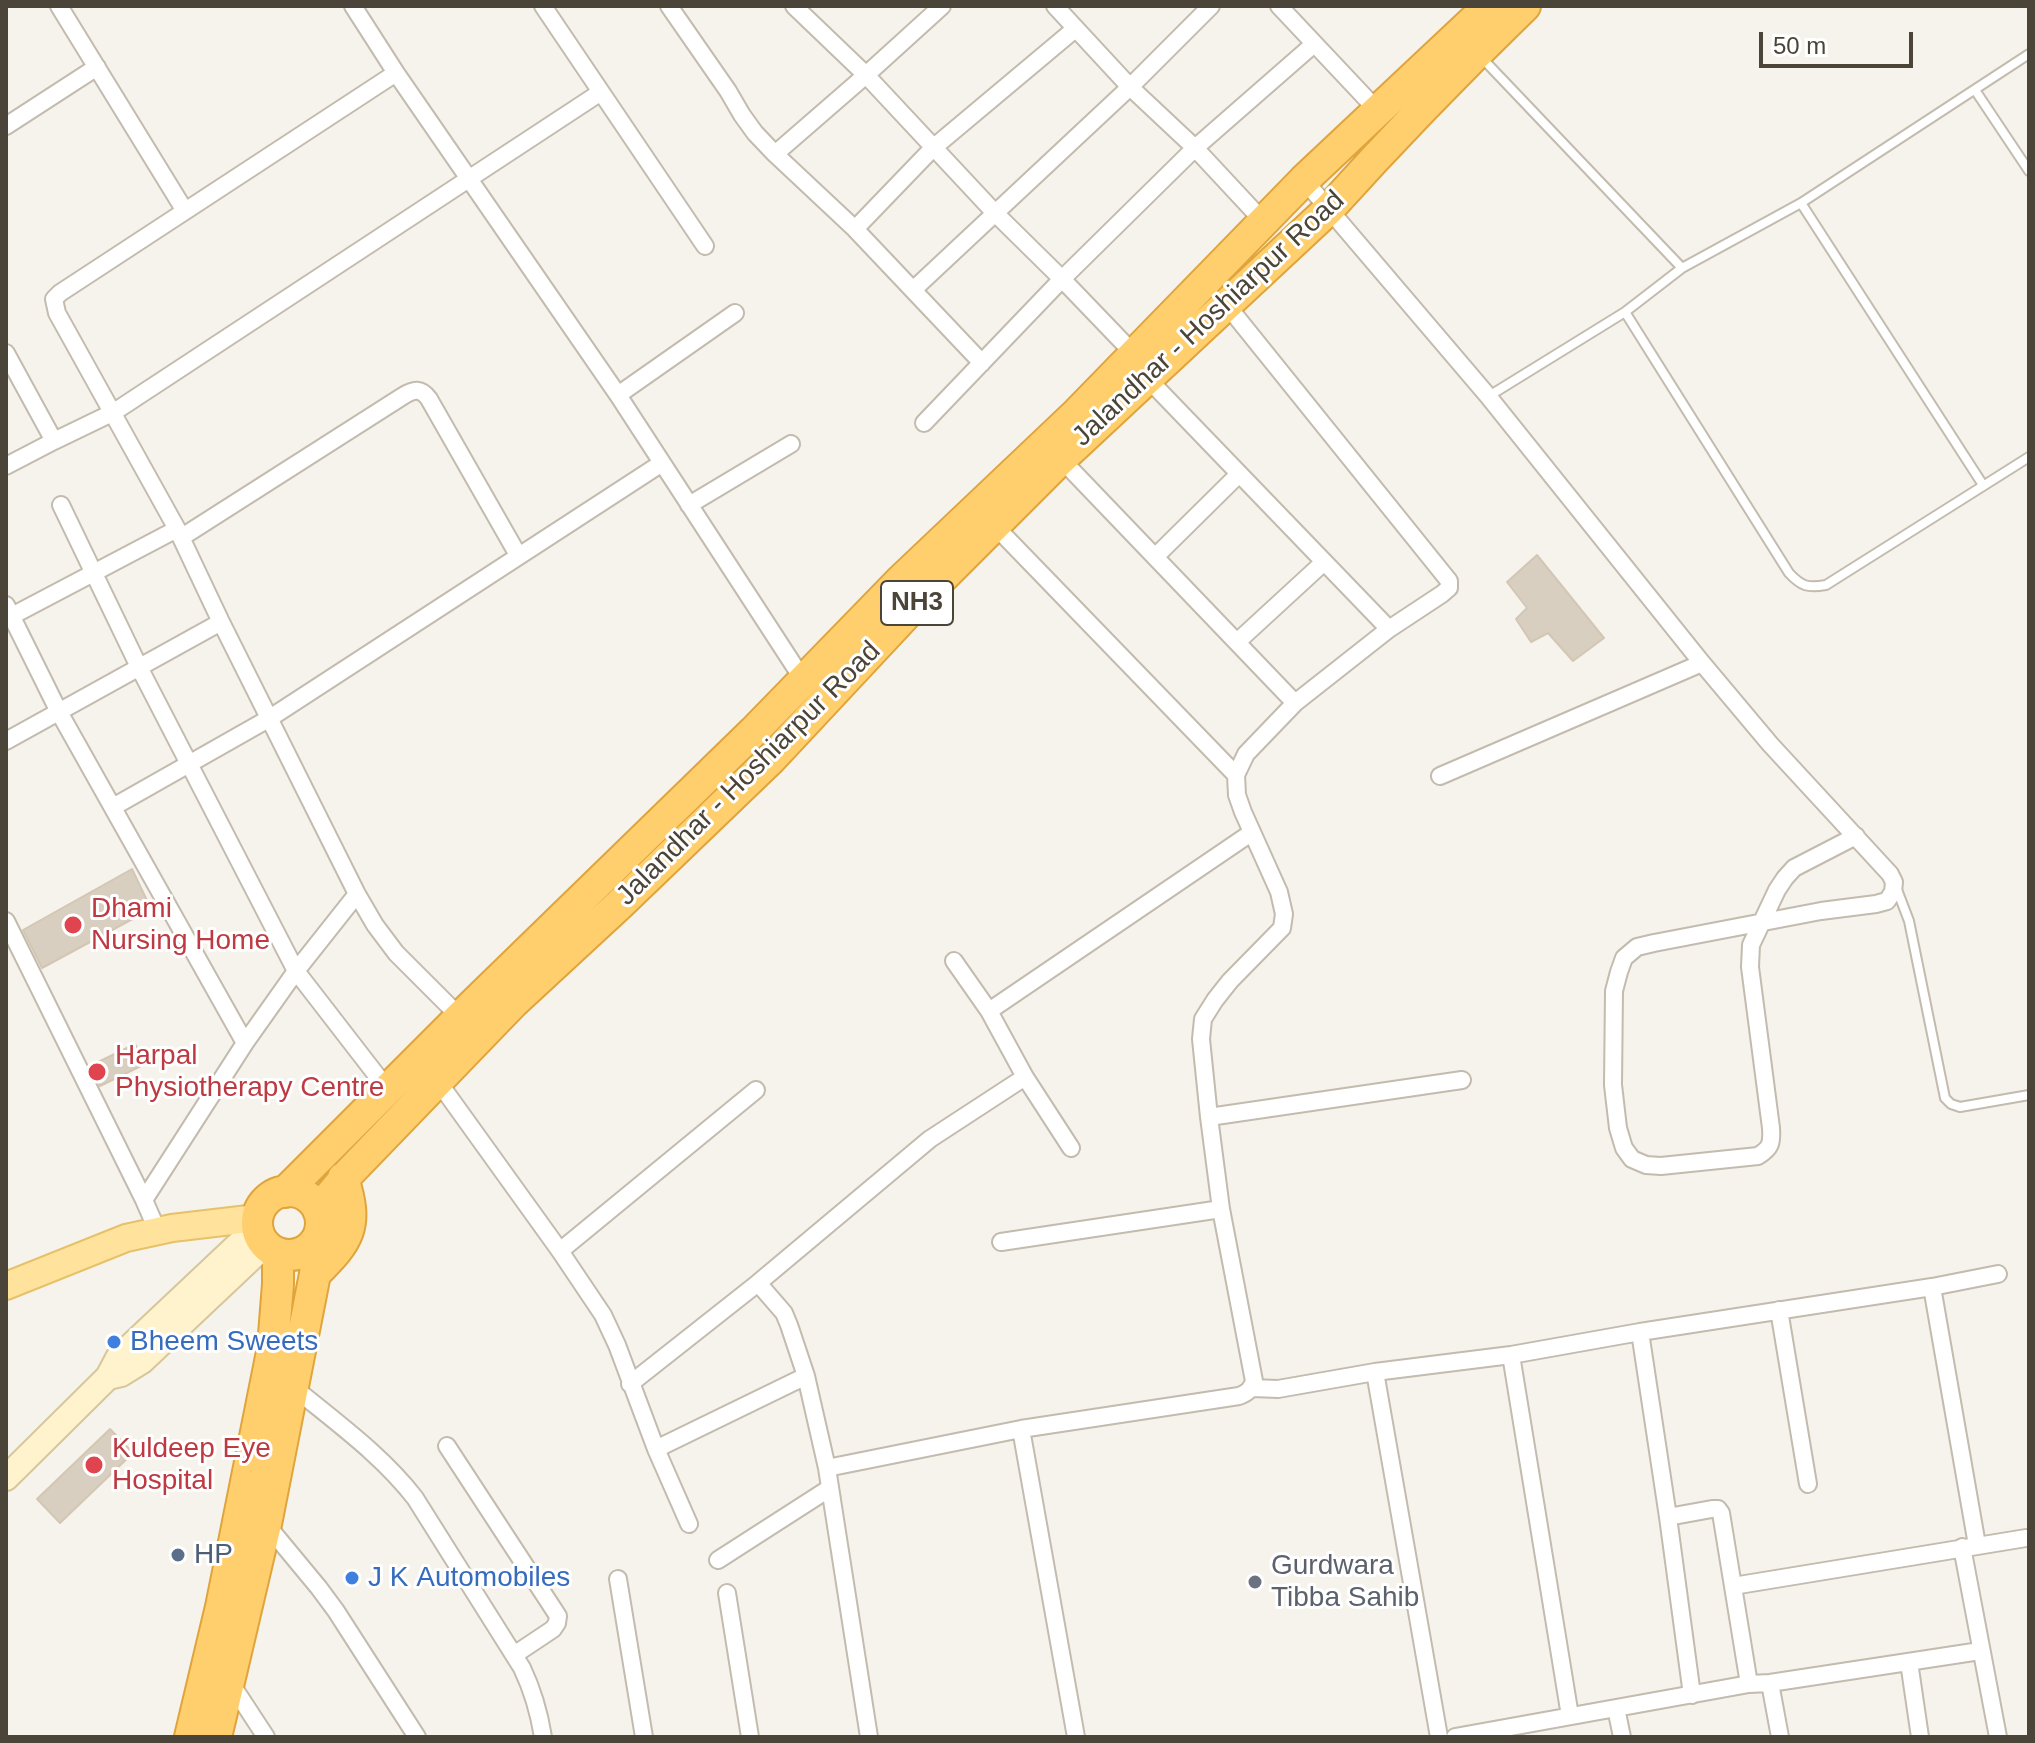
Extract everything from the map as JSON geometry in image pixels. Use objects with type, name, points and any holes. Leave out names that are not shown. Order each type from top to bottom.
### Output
[{"type":"highway","name":"NH3","points":[[268,1223],[388,1090],[460,1017],[804,681],[900,581],[987,518],[1141,367],[1263,221],[1489,6]]},
{"type":"highway","name":"Jalandhar - Hoshiarpur Road","points":[[318,1224],[343,1178],[513,1003],[771,759],[914,606],[987,518],[1061,459],[1141,367],[1226,304],[1329,209],[1525,6]]},
{"type":"highway","points":[[315,1274],[341,1246],[351,1223],[349,1197],[343,1178]]},
{"type":"highway","points":[[190,1737],[232,1610],[266,1524],[315,1274],[318,1224],[312,1202],[295,1192],[268,1223]]},
{"type":"highway","points":[[268,1223],[293,1255],[303,1252],[318,1224]]},
{"type":"highway","points":[[216,1737],[230,1681],[232,1610],[273,1347],[278,1284],[268,1223]]},
{"type":"main road","points":[[6,1286],[126,1238],[152,1218],[268,1223]]},
{"type":"main road","points":[[6,1478],[108,1377],[121,1374],[142,1361],[268,1223]]},
{"type":"street","points":[[59,6],[185,211]]},
{"type":"street","points":[[353,6],[618,395],[804,681]]},
{"type":"street","points":[[543,6],[705,246]]},
{"type":"street","points":[[669,6],[755,133],[855,229],[982,363]]},
{"type":"street","points":[[775,154],[942,6]]},
{"type":"street","points":[[913,290],[1130,87],[1211,6]]},
{"type":"street","points":[[1279,6],[1377,110]]},
{"type":"street","points":[[797,7],[1062,279],[1239,474],[1389,629]]},
{"type":"street","points":[[1062,8],[1075,29],[1130,87],[1195,148],[1263,221]]},
{"type":"street","points":[[855,229],[933,148],[1075,29]]},
{"type":"street","points":[[924,423],[1062,279],[1195,148],[1314,44]]},
{"type":"street","points":[[6,126],[97,67]]},
{"type":"street","points":[[396,73],[54,299],[57,313],[180,533],[357,894],[396,953],[460,1017]]},
{"type":"street","points":[[6,466],[114,412],[601,92]]},
{"type":"street","points":[[1304,180],[1488,396],[1770,744],[1856,836],[1894,882],[1893,892],[1887,901],[1763,921],[1654,943],[1637,947],[1624,958],[1614,991],[1613,1085],[1618,1128],[1624,1148],[1632,1159],[1646,1165],[1661,1166],[1758,1156],[1769,1150],[1771,1128],[1750,967],[1751,945],[1763,921],[1777,890],[1794,868],[1856,836]]},
{"type":"street","points":[[827,1468],[1021,1429],[1239,1396],[1252,1388],[1254,1381],[1221,1209],[1201,1039],[1203,1019],[1230,981],[1282,928],[1284,914],[1279,892],[1237,795],[1236,775],[1246,754],[1295,703],[1389,629],[1442,594],[1449,588],[1449,581],[1226,304]]},
{"type":"street","points":[[618,395],[735,313]]},
{"type":"street","points":[[6,353],[54,441]]},
{"type":"street","points":[[245,1043],[59,712],[8,613],[180,533],[411,391],[419,390],[429,399],[518,555]]},
{"type":"street","points":[[689,505],[791,444]]},
{"type":"street","points":[[1061,459],[1295,703]]},
{"type":"street","points":[[113,807],[270,718],[662,463]]},
{"type":"street","points":[[1155,557],[1239,474]]},
{"type":"street","points":[[61,505],[140,669],[296,971],[388,1090]]},
{"type":"street","points":[[987,518],[1236,775]]},
{"type":"street","points":[[1237,642],[1324,562]]},
{"type":"street","points":[[6,741],[221,622]]},
{"type":"street","points":[[1440,776],[1702,663]]},
{"type":"street","points":[[989,1011],[1251,833]]},
{"type":"street","points":[[152,1218],[245,1043],[296,971],[357,894]]},
{"type":"street","points":[[6,921],[152,1218]]},
{"type":"street","points":[[954,961],[989,1011],[1025,1077],[1071,1148]]},
{"type":"street","points":[[630,1384],[758,1283],[930,1139],[1025,1077]]},
{"type":"street","points":[[437,1080],[603,1315],[689,1524]]},
{"type":"street","points":[[1209,1117],[1462,1080]]},
{"type":"street","points":[[560,1251],[756,1090]]},
{"type":"street","points":[[1001,1242],[1221,1209]]},
{"type":"street","points":[[1252,1388],[1278,1389],[1375,1372],[1511,1355],[1998,1274]]},
{"type":"street","points":[[758,1283],[784,1313],[806,1376],[827,1468],[869,1737]]},
{"type":"street","points":[[1932,1287],[1969,1546],[1980,1651],[1998,1737]]},
{"type":"street","points":[[1779,1310],[1808,1484]]},
{"type":"street","points":[[1640,1332],[1692,1695]]},
{"type":"street","points":[[1511,1355],[1570,1716]]},
{"type":"street","points":[[1375,1372],[1439,1737]]},
{"type":"street","points":[[656,1449],[806,1376]]},
{"type":"street","points":[[292,1386],[370,1451],[415,1498],[514,1655],[532,1690],[543,1737]]},
{"type":"street","points":[[1021,1429],[1076,1737]]},
{"type":"street","points":[[447,1446],[558,1616],[553,1629],[514,1655]]},
{"type":"street","points":[[718,1560],[830,1488]]},
{"type":"street","points":[[1668,1517],[1712,1509],[1718,1509],[1721,1513],[1749,1684]]},
{"type":"street","points":[[266,1524],[336,1611],[417,1737]]},
{"type":"street","points":[[1733,1586],[2026,1538]]},
{"type":"street","points":[[618,1579],[644,1737]]},
{"type":"street","points":[[727,1593],[750,1737]]},
{"type":"street","points":[[1455,1737],[1749,1684],[1980,1651]]},
{"type":"street","points":[[1909,1662],[1920,1737]]},
{"type":"street","points":[[230,1681],[266,1737]]},
{"type":"street","points":[[1770,1683],[1780,1737]]},
{"type":"street","points":[[1616,1708],[1622,1737]]},
{"type":"lane","points":[[1477,53],[1682,268]]},
{"type":"lane","points":[[1488,396],[1625,312],[1682,268],[1801,203],[2029,54]]},
{"type":"lane","points":[[1975,90],[2029,171]]},
{"type":"lane","points":[[1801,203],[1983,485]]},
{"type":"lane","points":[[1625,312],[1789,573],[1798,583],[1811,588],[1826,585],[2029,457]]},
{"type":"lane","points":[[1894,882],[1909,921],[1945,1098],[1960,1107],[2029,1095]]},
{"type":"building","points":[[1537,555],[1604,638],[1573,661],[1548,633],[1531,642],[1516,619],[1527,608],[1507,582]]},
{"type":"building","points":[[132,869],[151,909],[42,968],[23,930]]},
{"type":"building","points":[[135,1044],[145,1064],[100,1086],[90,1066]]},
{"type":"building","points":[[110,1429],[133,1453],[60,1523],[37,1499]]},
{"type":"place","name":"Dhami Nursing Home","points":[[73,925]]},
{"type":"place","name":"Harpal Physiotherapy Centre","points":[[97,1072]]},
{"type":"place","name":"Bheem Sweets","points":[[114,1342]]},
{"type":"place","name":"Kuldeep Eye Hospital","points":[[94,1465]]},
{"type":"place","name":"HP","points":[[178,1555]]},
{"type":"place","name":"J K Automobiles","points":[[352,1578]]},
{"type":"place","name":"Gurdwara Tibba Sahib","points":[[1255,1582]]}]
